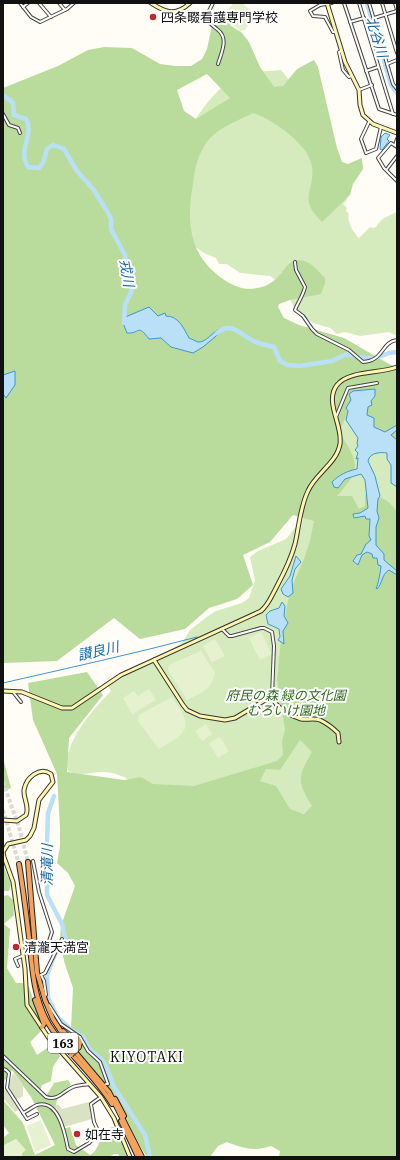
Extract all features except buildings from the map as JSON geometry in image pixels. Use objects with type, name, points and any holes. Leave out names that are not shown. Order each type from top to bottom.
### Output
[{"type":"highway","name":"163","points":[[30,861],[37,972],[39,986],[48,1010],[71,1047],[108,1092],[142,1157]]},
{"type":"highway","name":"163","points":[[19,864],[35,989],[48,1022],[69,1050],[103,1089],[119,1117],[138,1157]]},
{"type":"highway","name":"163","points":[[33,975],[33,990],[44,1024],[42,1027]]},
{"type":"highway","points":[[48,1010],[71,1043],[106,1084],[125,1119],[129,1131]]},
{"type":"highway","points":[[62,1031],[67,1036],[72,1038],[75,1037],[79,1040],[79,1047],[69,1056]]},
{"type":"highway","points":[[71,1043],[72,1038]]},
{"type":"street","points":[[20,3],[31,17],[40,22],[64,10],[74,3]]},
{"type":"street","points":[[23,7],[28,3]]},
{"type":"street","points":[[39,3],[51,17]]},
{"type":"street","points":[[59,3],[64,10]]},
{"type":"street","points":[[152,3],[163,11],[173,12],[181,10],[190,3]]},
{"type":"street","points":[[213,3],[206,17],[210,23],[222,33],[224,38],[218,64]]},
{"type":"street","points":[[332,3],[320,5],[310,11],[313,16],[322,16],[328,21],[333,32],[336,32]]},
{"type":"street","points":[[344,3],[379,109],[397,115]]},
{"type":"street","points":[[359,3],[393,114]]},
{"type":"street","points":[[369,3],[393,84],[397,89]]},
{"type":"street","points":[[382,3],[397,54]]},
{"type":"street","points":[[374,18],[397,10],[395,3]]},
{"type":"street","points":[[327,4],[351,76],[360,90],[361,110],[369,122],[397,133]]},
{"type":"street","points":[[350,22],[364,18]]},
{"type":"street","points":[[328,21],[332,19]]},
{"type":"street","points":[[387,64],[397,60]]},
{"type":"street","points":[[366,70],[378,67]]},
{"type":"street","points":[[360,90],[372,85]]},
{"type":"street","points":[[3,114],[9,125],[18,128],[20,133]]},
{"type":"street","points":[[369,122],[361,139],[366,153],[376,149],[381,127]]},
{"type":"street","points":[[396,179],[378,158],[391,143],[396,146],[397,139]]},
{"type":"street","points":[[387,169],[397,156]]},
{"type":"street","points":[[295,262],[296,270],[306,287],[304,295],[297,304],[295,310],[303,316],[317,334],[345,348],[364,362],[372,361],[379,356],[389,342],[397,340]]},
{"type":"street","points":[[3,691],[11,690],[22,692],[62,708],[72,708],[81,704],[109,682],[261,611],[270,600],[293,551],[308,490],[338,450],[341,436],[332,399],[335,388],[341,381],[352,376],[377,373],[397,367]]},
{"type":"street","points":[[336,417],[348,388],[377,383]]},
{"type":"street","points":[[222,629],[229,636],[261,628],[272,632],[274,646],[272,696],[275,704],[302,719],[318,719],[338,733],[339,742]]},
{"type":"street","points":[[154,660],[187,710],[200,716],[225,720],[235,718],[272,696]]},
{"type":"street","points":[[11,690],[21,702]]},
{"type":"street","points":[[3,820],[17,821],[26,815],[28,807],[24,793],[32,776],[39,771],[44,771],[51,774],[53,782],[39,800],[32,834],[26,840],[8,844],[3,852],[3,857],[13,882],[24,947],[26,1002],[42,1027],[69,1056],[101,1097],[114,1118],[130,1157]]},
{"type":"street","points":[[24,947],[41,945],[49,941],[52,932],[30,861]]},
{"type":"street","points":[[62,939],[45,973],[41,975],[44,981],[47,1000],[61,1024],[80,1037],[88,1051],[100,1062],[106,1075],[108,1084],[106,1084]]},
{"type":"street","points":[[18,966],[15,959],[24,955]]},
{"type":"street","points":[[3,1056],[32,1085],[49,1098],[56,1098],[71,1088],[91,1084]]},
{"type":"street","points":[[3,1069],[8,1073],[7,1088],[27,1119],[37,1114]]},
{"type":"street","points":[[23,1113],[43,1104],[54,1110],[64,1131],[68,1149],[74,1152],[89,1143],[100,1133],[94,1122],[91,1104],[101,1097]]},
{"type":"green space","points":[[234,3],[242,3],[253,12],[252,19],[245,30],[241,31],[235,27],[227,15],[226,11]]},
{"type":"green space","points":[[215,11],[225,12],[231,26],[241,32],[249,42],[260,67],[274,87],[283,86],[297,69],[314,60],[318,67],[337,148],[342,162],[348,164],[362,158],[363,169],[353,184],[350,195],[322,222],[310,207],[309,195],[312,167],[305,150],[289,134],[270,121],[253,113],[224,127],[205,145],[200,154],[195,170],[191,198],[190,225],[197,249],[203,260],[223,279],[235,286],[253,289],[266,286],[278,277],[286,266],[294,261],[302,260],[313,266],[325,278],[325,283],[321,294],[290,300],[279,304],[278,307],[284,318],[299,325],[344,338],[391,365],[397,366],[397,456],[348,412],[339,432],[354,458],[355,465],[351,478],[337,496],[352,496],[359,509],[365,506],[365,495],[379,497],[391,504],[397,512],[397,1157],[279,1157],[280,1151],[271,1146],[254,1149],[227,1142],[218,1146],[210,1157],[147,1157],[109,1098],[82,1065],[71,1028],[73,988],[64,961],[60,940],[61,926],[75,886],[68,873],[57,863],[60,846],[60,828],[57,774],[33,720],[28,683],[87,672],[103,695],[69,738],[67,772],[124,780],[141,777],[153,784],[194,786],[277,761],[283,755],[282,741],[285,729],[277,679],[282,630],[290,591],[304,559],[310,541],[314,521],[293,515],[270,542],[243,555],[253,585],[237,599],[209,608],[185,629],[140,639],[114,618],[57,661],[3,663],[3,88],[58,66],[88,50],[104,47],[132,48],[160,64],[191,66],[202,59],[207,49]],"holes":[[[207,74],[230,98],[196,119],[184,111],[177,90]],[[300,740],[312,752],[301,774],[301,785],[312,806],[304,814],[290,809],[276,786],[260,781],[266,769],[280,770]]]},
{"type":"green space","points":[[281,70],[290,81],[347,200],[343,204],[347,208],[346,211],[349,214],[348,217],[350,223],[357,236],[359,238],[370,227],[376,227],[382,219],[397,212],[397,336],[389,332],[360,336],[345,332],[337,334],[330,328],[313,323],[295,310],[291,301],[277,281],[270,276],[240,273],[227,264],[219,264],[216,258],[206,254],[194,246],[188,220],[194,123],[200,112],[227,82],[249,73]]},
{"type":"green space","name":"府民の森 緑の文化園 むろいけ園地","points":[[343,411],[397,439],[397,797],[381,827],[138,785],[126,778],[112,773],[103,772],[76,774],[68,771],[67,761],[69,750],[74,739],[88,717],[111,691],[108,685],[118,678],[165,657],[167,652],[182,643],[190,630],[216,611],[242,603],[249,598],[255,580],[250,557],[258,551],[286,539],[298,524],[295,532],[300,532],[304,515],[341,437],[337,418]]},
{"type":"green space","points":[[261,632],[272,654],[260,660],[249,638]]},
{"type":"green space","points":[[215,639],[225,656],[212,662],[203,646]]},
{"type":"green space","points":[[201,651],[215,673],[211,684],[205,690],[187,700],[168,670],[169,665]]},
{"type":"green space","points":[[149,689],[156,700],[132,714],[123,698],[134,691],[138,696]]},
{"type":"green space","points":[[172,697],[183,716],[185,728],[177,738],[159,749],[138,721],[139,715]]},
{"type":"green space","points":[[206,724],[212,734],[202,741],[195,731]]},
{"type":"green space","points":[[220,737],[229,751],[218,758],[209,743]]},
{"type":"green space","points":[[3,758],[11,788],[3,791]]},
{"type":"green space","points":[[3,865],[11,884],[9,891],[3,891]]},
{"type":"green space","points":[[8,895],[13,900],[14,915],[4,924],[10,929],[7,968],[16,983],[23,983],[29,987],[40,1019],[38,1026],[41,1031],[30,1042],[37,1055],[53,1044],[60,1056],[53,1067],[51,1081],[42,1085],[39,1093],[45,1098],[54,1083],[68,1080],[71,1085],[60,1095],[56,1104],[57,1115],[62,1129],[70,1127],[76,1145],[90,1155],[98,1147],[105,1129],[114,1127],[128,1157],[120,1157],[118,1154],[114,1154],[109,1157],[22,1157],[22,1153],[25,1150],[16,1139],[3,1146],[3,1138],[9,1133],[3,1125],[3,1100],[23,1123],[35,1155],[55,1145],[31,1097],[12,1070],[3,1083],[3,896]]},
{"type":"green space","points":[[13,1073],[23,1084],[23,1096],[16,1100],[8,1087]]},
{"type":"green space","points":[[6,1089],[19,1110],[15,1112],[3,1098],[3,1091]]},
{"type":"green space","points":[[89,1102],[92,1119],[64,1127],[55,1106],[58,1104],[62,1109]]},
{"type":"green space","points":[[41,1120],[51,1145],[35,1152],[27,1126]]},
{"type":"green space","points":[[16,1139],[26,1150],[22,1153],[22,1157],[3,1157],[3,1146]]},
{"type":"water","points":[[385,133],[390,135],[387,139],[389,141],[382,150],[380,149],[381,137]]},
{"type":"water","points":[[149,307],[158,316],[165,313],[166,316],[174,318],[183,327],[189,338],[198,342],[204,341],[217,330],[220,329],[222,331],[203,347],[193,353],[171,347],[161,338],[149,339],[140,330],[127,333],[123,323],[123,318]]},
{"type":"water","points":[[15,371],[15,385],[6,398],[3,394],[3,375]]},
{"type":"water","points":[[375,389],[375,396],[371,401],[372,405],[368,407],[367,415],[374,418],[374,427],[385,432],[397,425],[397,430],[391,435],[397,440],[397,487],[391,483],[391,465],[387,459],[387,453],[373,454],[368,461],[375,476],[380,496],[378,499],[377,511],[379,518],[376,527],[376,545],[384,554],[384,560],[397,571],[397,575],[389,570],[386,572],[377,589],[381,566],[378,565],[377,558],[373,558],[372,554],[367,552],[362,555],[358,565],[353,561],[357,555],[361,554],[366,544],[371,540],[369,536],[370,519],[366,519],[365,516],[354,518],[353,514],[360,513],[368,508],[365,480],[361,474],[345,479],[338,488],[334,487],[332,482],[337,477],[357,469],[358,458],[356,459],[358,453],[355,450],[358,446],[358,438],[346,420],[348,411],[346,408],[351,400],[349,394],[353,391]]},
{"type":"water","points":[[296,556],[301,562],[295,569],[292,580],[293,593],[288,597],[283,594],[281,589],[290,576]]},
{"type":"water","points":[[282,602],[285,606],[284,616],[288,623],[283,631],[284,644],[278,640],[280,637],[279,629],[268,624],[266,615],[270,611],[279,608]]},
{"type":"waterway","name":"北谷川","points":[[367,3],[391,85],[397,93]]},
{"type":"waterway","name":"戎川","points":[[3,95],[13,103],[14,115],[26,119],[29,130],[24,154],[28,167],[39,168],[43,163],[47,149],[53,145],[64,149],[77,171],[93,189],[107,211],[111,219],[111,229],[125,255],[132,290],[125,305],[124,323]]},
{"type":"waterway","name":"戎川","points":[[217,333],[226,328],[230,328],[238,331],[253,341],[274,347],[280,361],[288,365],[300,366],[332,361],[347,354],[364,358],[376,358],[389,353],[397,352]]},
{"type":"waterway","name":"讃良川","points":[[3,683],[197,637]]},
{"type":"waterway","name":"清滝川","points":[[54,796],[48,813],[46,874],[50,878],[47,887],[47,895],[62,924],[65,937],[64,943],[55,954],[47,975],[48,998],[57,1016],[70,1029],[83,1037],[89,1049],[101,1059],[106,1066],[114,1087],[145,1135],[150,1157]]},
{"type":"tunnel","points":[[3,782],[19,827],[28,862]]},
{"type":"tunnel","points":[[3,810],[19,864]]},
{"type":"place","name":"四条畷看護専門学校","points":[[153,17]]},
{"type":"place","name":"清瀧天満宮","points":[[16,947]]},
{"type":"place","name":"如在寺","points":[[77,1134]]},
{"type":"district","name":"KIYOTAKI","points":[[147,1057]]}]
